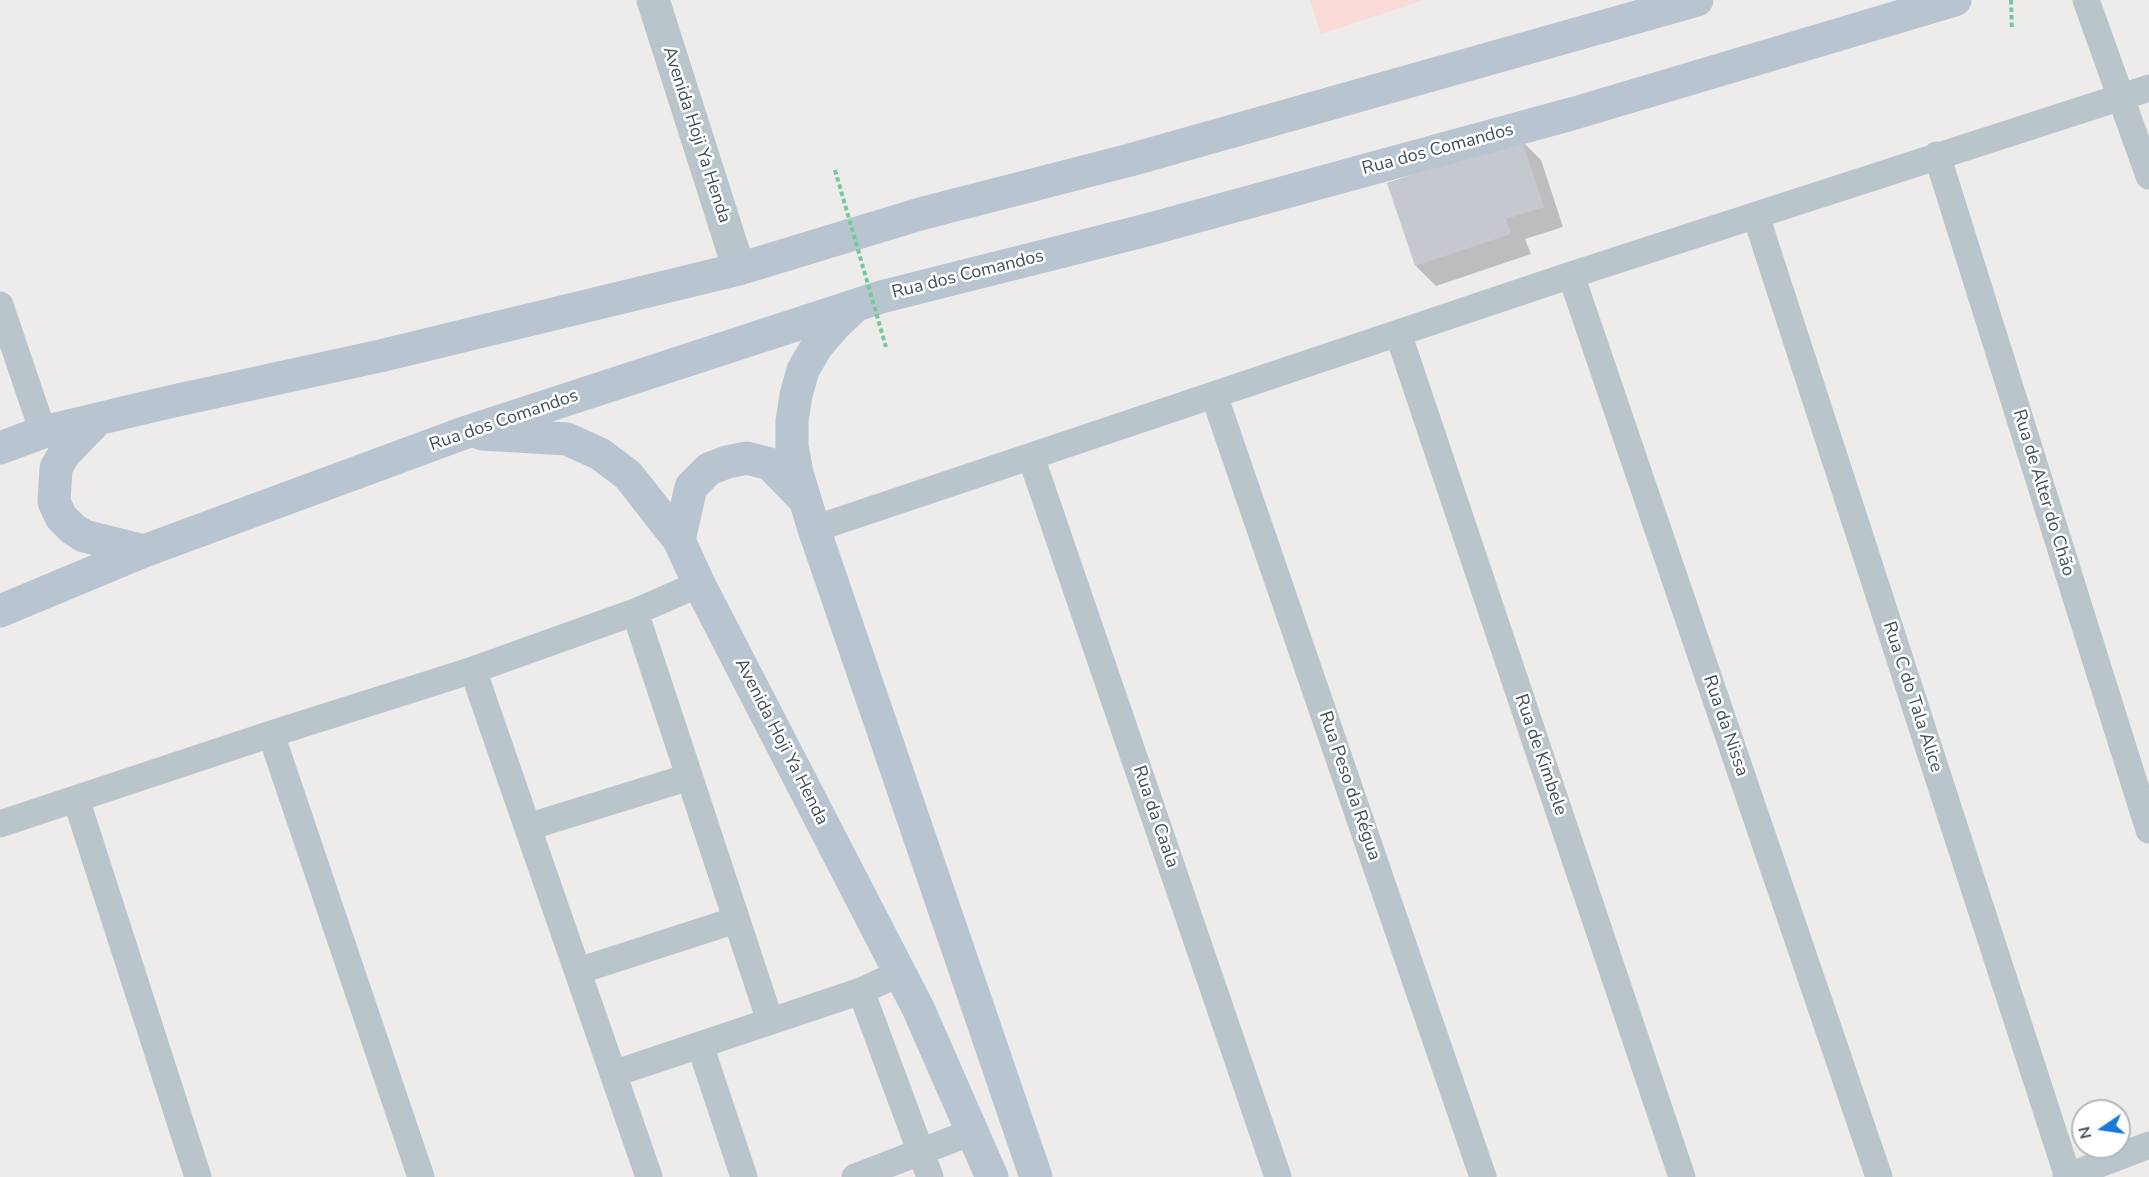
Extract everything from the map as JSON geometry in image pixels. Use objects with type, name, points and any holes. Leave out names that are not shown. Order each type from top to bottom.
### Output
[{"type":"main road","points":[[0,448],[43,432],[391,353],[738,269],[920,214],[1130,160],[1697,0]]},
{"type":"main road","name":"Rua dos Comandos","points":[[0,611],[144,551],[464,434],[856,306],[1154,228],[1575,112],[1955,0]]},
{"type":"main road","points":[[856,306],[817,346],[803,370],[792,421],[792,446],[810,514],[1036,1177]]},
{"type":"main road","points":[[97,420],[64,454],[56,468],[54,502],[61,517],[84,536],[144,551]]},
{"type":"main road","name":"Avenida Hoji Ya Henda","points":[[464,434],[567,439],[600,454],[628,475],[679,540],[699,584],[918,1008],[992,1177]]},
{"type":"main road","points":[[679,540],[691,486],[709,469],[747,458],[770,464],[810,514]]},
{"type":"street","name":"Avenida Hoji Ya Henda","points":[[653,0],[738,269]]},
{"type":"street","points":[[2086,0],[2149,176]]},
{"type":"street","points":[[810,514],[1031,457],[1571,275],[2149,88]]},
{"type":"street","name":"Rua de Alter do Chão","points":[[1936,156],[2149,830]]},
{"type":"street","name":"Rua C do Tala Alice","points":[[1756,216],[2067,1177]]},
{"type":"street","name":"Rua da Nissa","points":[[1571,275],[1879,1177]]},
{"type":"street","points":[[0,305],[43,432]]},
{"type":"street","name":"Rua de Kimbele","points":[[1398,333],[1682,1177]]},
{"type":"street","name":"Rua Peso da Régua","points":[[1214,395],[1484,1177]]},
{"type":"street","name":"Rua da Caala","points":[[1031,457],[1278,1177]]},
{"type":"street","points":[[0,824],[473,670],[635,612],[699,584]]},
{"type":"street","points":[[635,612],[770,1021]]},
{"type":"street","points":[[473,670],[649,1177]]},
{"type":"street","points":[[271,734],[420,1177]]},
{"type":"street","points":[[528,827],[689,777]]},
{"type":"street","points":[[76,799],[198,1177]]},
{"type":"street","points":[[578,971],[736,920]]},
{"type":"street","points":[[613,1074],[861,991],[900,973]]},
{"type":"street","points":[[861,991],[930,1177]]},
{"type":"street","points":[[699,1045],[744,1177]]},
{"type":"street","points":[[855,1177],[972,1132]]},
{"type":"street","points":[[2067,1177],[2149,1145]]},
{"type":"path","points":[[2011,0],[2012,30]]},
{"type":"path","points":[[835,170],[886,347]]},
{"type":"shaded area","points":[[1310,0],[1424,0],[1321,34]]},
{"type":"building","points":[[1521,138],[1544,207],[1506,219],[1511,234],[1415,266],[1387,183]]}]
